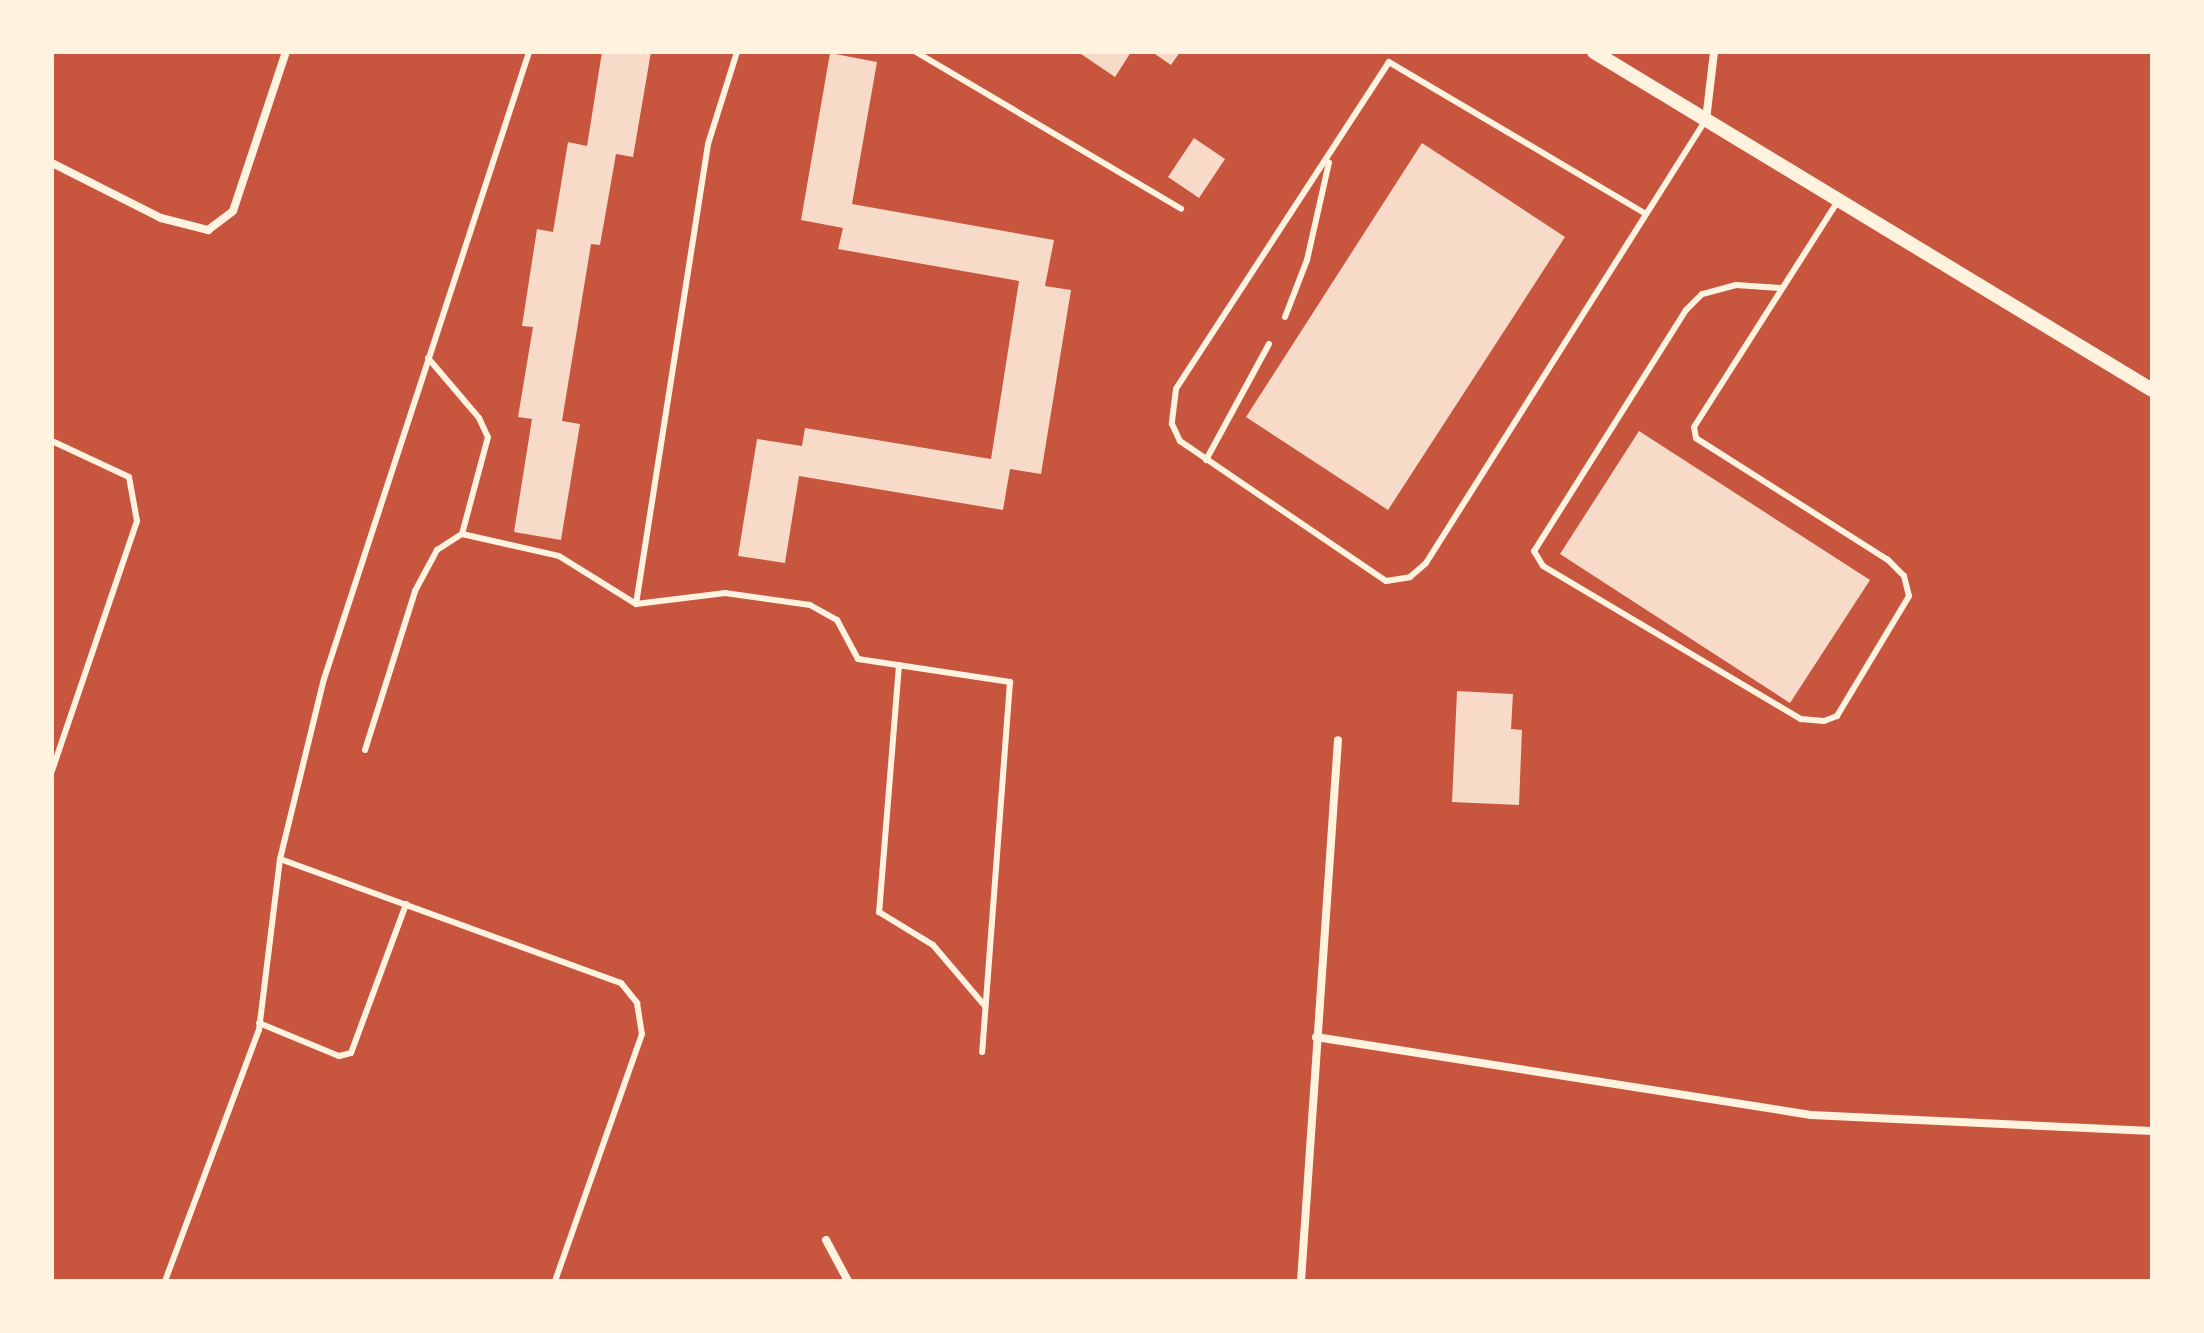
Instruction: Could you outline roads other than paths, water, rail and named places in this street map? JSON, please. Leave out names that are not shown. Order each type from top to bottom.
[{"type":"street","points":[[52,163],[161,218],[208,230],[233,211],[286,52]]},
{"type":"street","points":[[1594,52],[2152,390]]},
{"type":"street","points":[[1706,120],[1714,52]]},
{"type":"street","points":[[1301,1281],[1338,740]]},
{"type":"street","points":[[1316,1037],[1811,1115],[2152,1131]]},
{"type":"street","points":[[826,1240],[848,1281]]},
{"type":"lane","points":[[165,1281],[235,1103],[259,1023],[280,859],[324,679],[529,52]]},
{"type":"lane","points":[[636,604],[708,144],[737,52]]},
{"type":"lane","points":[[916,52],[1181,209]]},
{"type":"lane","points":[[1395,52],[1330,159],[1176,389],[1172,424],[1180,441],[1386,581],[1410,577],[1426,563],[1706,120]]},
{"type":"lane","points":[[1389,62],[1646,214]]},
{"type":"lane","points":[[1285,317],[1307,260],[1330,159]]},
{"type":"lane","points":[[1781,288],[1736,285],[1702,294],[1686,310],[1534,551],[1543,566],[1801,719],[1837,716],[1909,596],[1904,576],[1888,560],[1696,438],[1694,427],[1838,201]]},
{"type":"lane","points":[[1206,460],[1269,344]]},
{"type":"lane","points":[[365,750],[415,591],[437,550],[462,534],[488,437],[479,418],[428,358]]},
{"type":"lane","points":[[52,441],[129,477],[137,521],[52,771]]},
{"type":"lane","points":[[462,534],[559,556],[636,604],[725,593],[810,605],[837,620],[858,659],[1010,682],[982,1052]]},
{"type":"lane","points":[[899,665],[879,912],[933,945],[985,1006]]},
{"type":"lane","points":[[280,859],[621,983],[640,1012],[642,1034],[555,1281]]},
{"type":"lane","points":[[259,1023],[339,1056],[351,1053],[406,904]]}]
